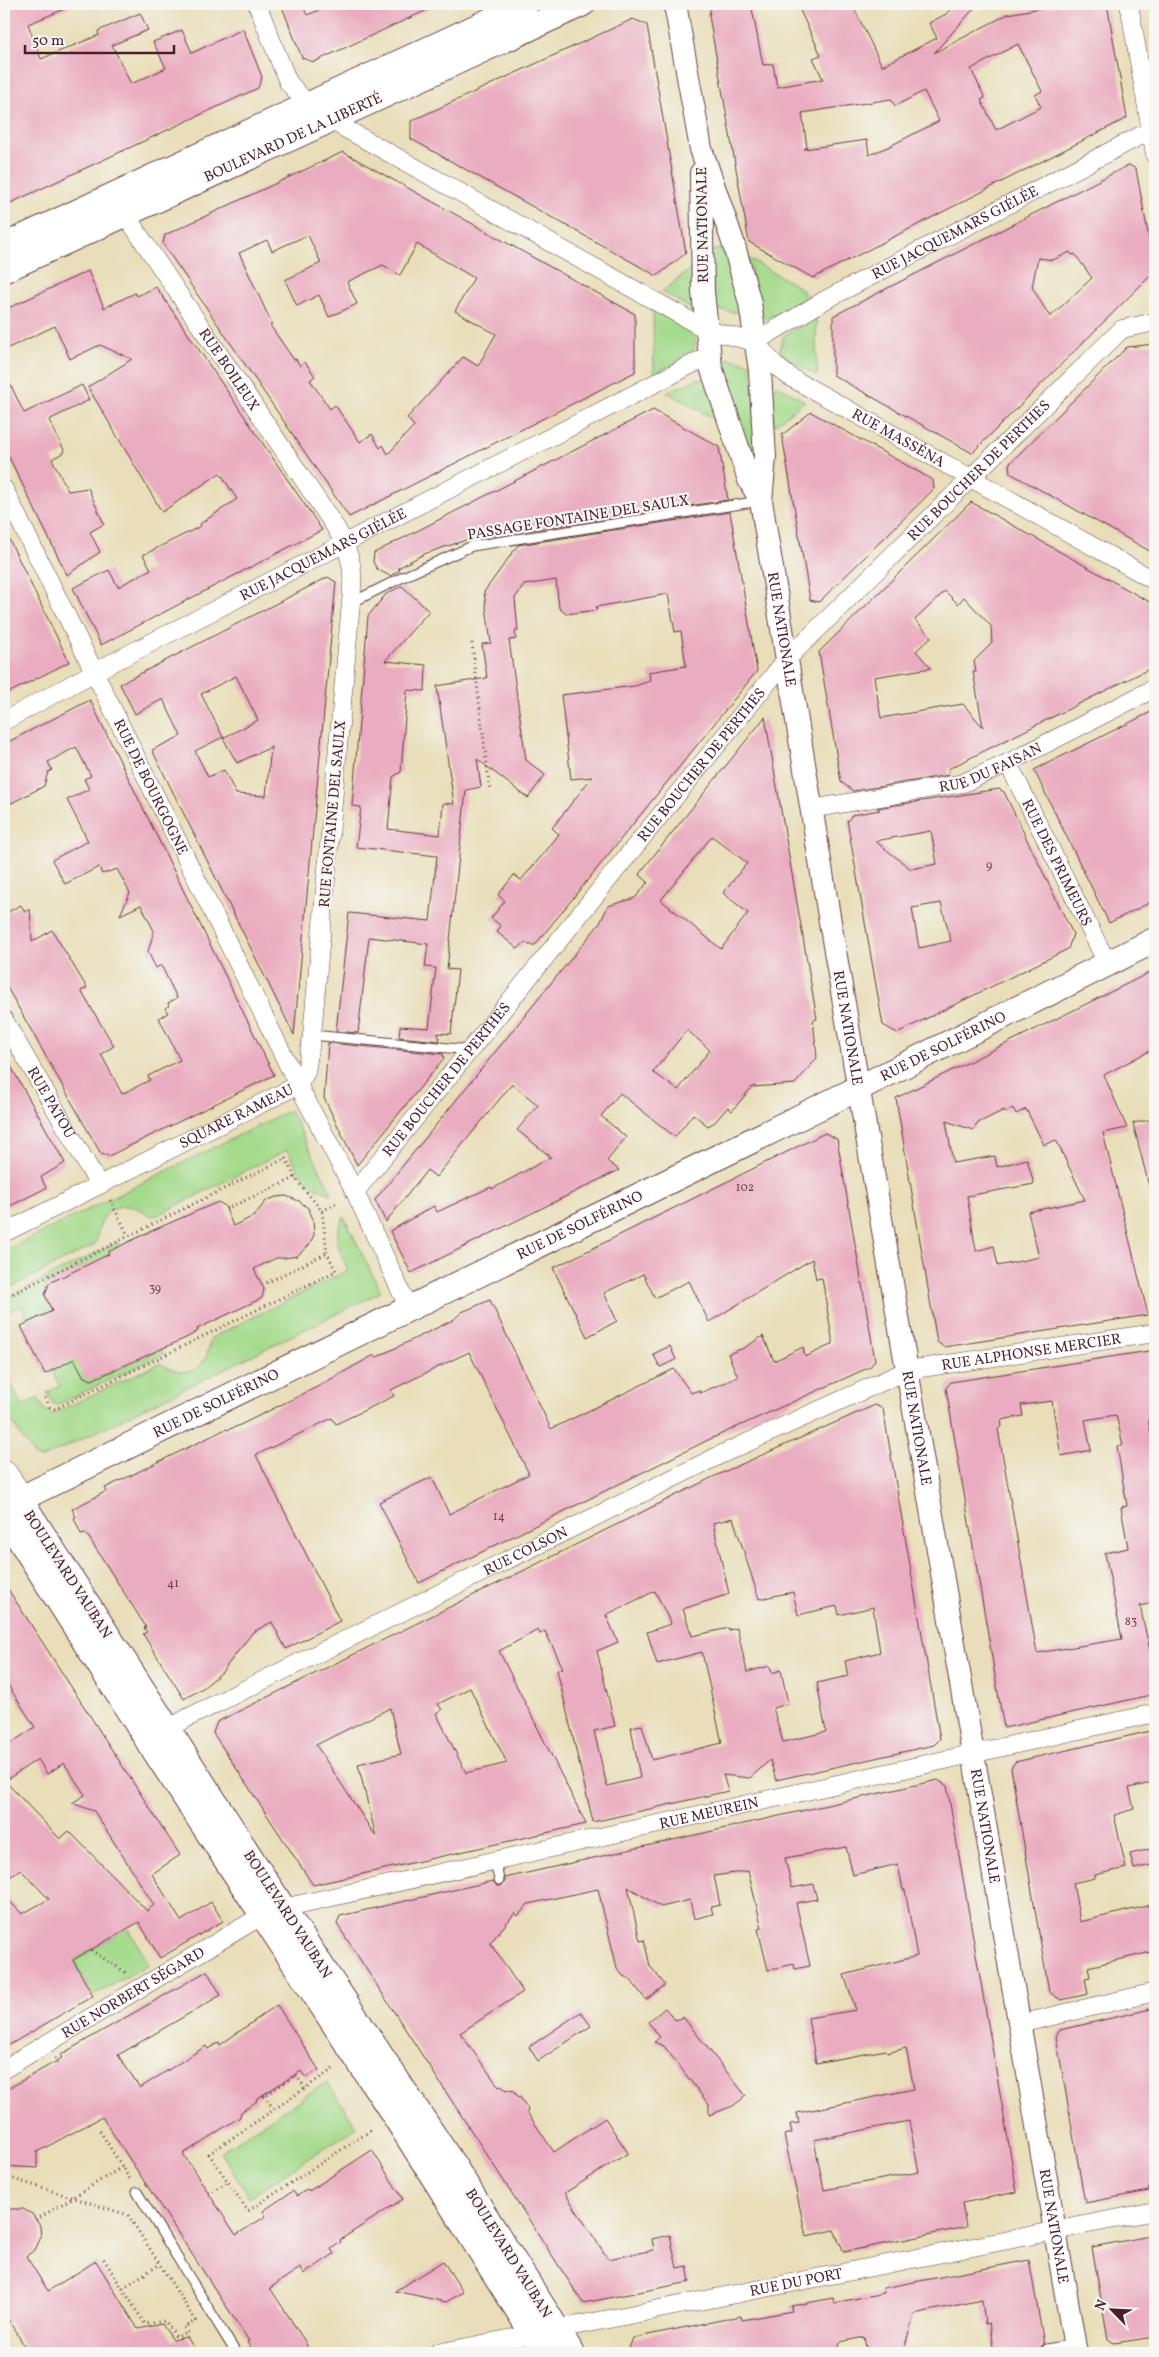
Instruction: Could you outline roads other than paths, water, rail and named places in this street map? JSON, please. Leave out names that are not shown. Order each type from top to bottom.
[{"type":"main road","name":"BOULEVARD DE LA LIBERTÉ","points":[[4,270],[119,205],[308,105],[526,4]]},
{"type":"main road","name":"BOULEVARD DE LA LIBERTÉ","points":[[4,246],[119,205],[330,120],[582,4]]},
{"type":"main road","name":"RUE DE SOLFÉRINO","points":[[9,1507],[1155,940]]},
{"type":"main road","name":"BOULEVARD VAUBAN","points":[[4,1475],[9,1507],[148,1741],[273,1911]]},
{"type":"main road","name":"BOULEVARD VAUBAN","points":[[9,1507],[170,1728],[273,1911],[405,2132],[545,2339],[572,2353]]},
{"type":"street","points":[[257,4],[288,82],[308,105],[330,120],[707,330],[755,342]]},
{"type":"street","name":"RUE NATIONALE","points":[[675,4],[700,150],[703,283],[710,355],[717,388],[749,480],[761,501]]},
{"type":"street","points":[[1129,4],[1153,129],[1155,154]]},
{"type":"street","name":"RUE JACQUEMARS GIÉLÉE","points":[[755,342],[834,296],[1153,129]]},
{"type":"street","name":"RUE NATIONALE","points":[[700,150],[744,277],[760,371],[765,457],[761,501],[786,660],[1075,2349]]},
{"type":"street","name":"RUE BOILEUX","points":[[119,205],[344,542]]},
{"type":"street","name":"RUE BOUCHER DE PERTHES","points":[[355,1192],[786,660],[1122,329],[1155,322]]},
{"type":"street","name":"RUE MASSÉNA","points":[[755,342],[776,366],[790,376],[1155,581]]},
{"type":"street","name":"RUE JACQUEMARS GIÉLÉE","points":[[4,722],[344,542],[710,355]]},
{"type":"street","name":"RUE DE BOURGOGNE","points":[[4,489],[298,1085]]},
{"type":"street","name":"RUE FONTAINE DEL SAULX","points":[[298,1085],[306,1072],[312,1034],[352,603],[352,564],[344,542]]},
{"type":"street","name":"RUE DU FAISAN","points":[[811,809],[949,786],[976,778],[1155,688]]},
{"type":"street","name":"RUE DES PRIMEURS","points":[[1008,763],[1107,963]]},
{"type":"street","name":"RUE PATOU","points":[[4,1020],[99,1185]]},
{"type":"street","name":"SQUARE RAMEAU","points":[[4,1232],[298,1085],[355,1192],[409,1309]]},
{"type":"street","name":"RUE ALPHONSE MERCIER","points":[[908,1370],[1155,1333]]},
{"type":"street","name":"RUE COLSON","points":[[148,1741],[170,1728],[722,1454],[908,1370]]},
{"type":"street","name":"RUE MEUREIN","points":[[273,1911],[1155,1713]]},
{"type":"street","name":"RUE NORBERT SÉGARD","points":[[4,2069],[273,1911]]},
{"type":"street","points":[[1019,2024],[1155,1992]]},
{"type":"street","name":"RUE DU PORT","points":[[437,2353],[545,2339],[1155,2210]]},
{"type":"lane","name":"PASSAGE FONTAINE DEL SAULX","points":[[352,603],[405,576],[472,546],[761,501]]},
{"type":"lane","points":[[312,1034],[470,1050]]},
{"type":"lane","points":[[495,1861],[499,1880]]},
{"type":"lane","points":[[137,2192],[236,2353]]},
{"type":"lane","points":[[1047,2349],[1075,2349]]}]
